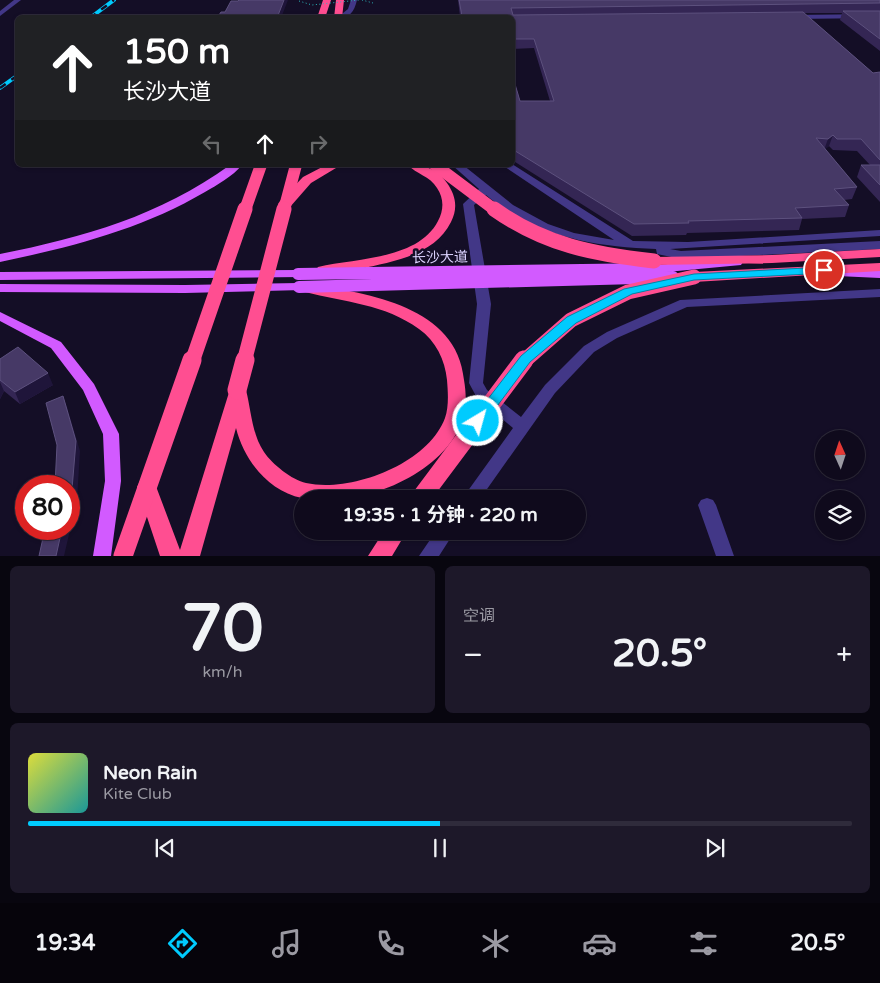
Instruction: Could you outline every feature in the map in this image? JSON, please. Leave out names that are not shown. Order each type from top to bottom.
[{"type":"highway","points":[[322,15],[326,0]]},
{"type":"highway","points":[[339,15],[340,0]]},
{"type":"highway","points":[[123,556],[260,167]]},
{"type":"highway","points":[[189,556],[237,390],[295,167]]},
{"type":"highway","points":[[285,204],[307,180],[331,167]]},
{"type":"highway","points":[[298,281],[372,262],[421,245],[437,234],[446,222],[450,209],[449,197],[441,182],[417,167]]},
{"type":"highway","points":[[438,167],[491,207],[526,230],[590,252],[655,265],[774,255],[880,252]]},
{"type":"highway","points":[[427,490],[525,359],[571,320],[628,292],[694,277],[880,267]]},
{"type":"highway","points":[[237,390],[249,438],[257,457],[279,478],[304,491],[336,493],[370,486],[398,474],[424,458],[439,444],[454,420],[456,397],[455,367],[442,341],[425,325],[398,311],[373,302],[298,281]]},
{"type":"highway","points":[[147,487],[171,556]]},
{"type":"highway","points":[[379,556],[390,540]]},
{"type":"main road","points":[[0,258],[48,249],[103,235],[156,214],[199,192],[234,167]]},
{"type":"main road","name":"长沙大道","points":[[0,276],[298,281],[655,265]]},
{"type":"main road","points":[[806,271],[880,274]]},
{"type":"main road","points":[[0,288],[185,289],[298,281],[694,277]]},
{"type":"main road","points":[[0,316],[56,345],[89,388],[111,434],[113,481],[102,556]]},
{"type":"street","points":[[0,14],[18,0]]},
{"type":"street","points":[[344,15],[352,10],[354,0]]},
{"type":"street","points":[[781,17],[880,16]]},
{"type":"street","points":[[460,167],[516,212],[562,233],[632,246],[681,255],[774,255],[880,245]]},
{"type":"street","points":[[511,167],[632,246]]},
{"type":"street","points":[[487,188],[468,204],[484,304],[476,383],[482,394],[522,426]]},
{"type":"street","points":[[644,247],[880,234]]},
{"type":"street","points":[[476,490],[550,388],[589,349],[612,335],[685,303],[880,293]]},
{"type":"street","points":[[707,505],[725,556]]},
{"type":"street","points":[[428,556],[440,540]]},
{"type":"path","points":[[299,1],[312,5],[360,0],[374,2]]},
{"type":"building","points":[[284,0],[278,15],[219,15],[221,12],[225,12],[231,1]]},
{"type":"building","points":[[459,0],[880,0],[880,3],[511,8],[513,15],[462,15]]},
{"type":"building","points":[[843,11],[880,11],[880,39]]},
{"type":"building","points":[[803,12],[873,73],[880,72],[880,160],[861,139],[837,139],[833,135],[828,139],[816,138],[857,187],[834,189],[849,205],[795,208],[802,218],[634,224],[515,151],[515,84],[520,101],[554,101],[534,39],[515,39],[515,15],[513,15]]},
{"type":"building","points":[[861,165],[880,165],[880,185]]},
{"type":"building","points":[[18,347],[48,373],[15,392],[0,380],[0,359]]},
{"type":"building","points":[[63,396],[76,441],[73,475],[56,475],[57,445],[46,403]]},
{"type":"building","points":[[43,540],[60,540],[56,556],[39,556]]},
{"type":"railway","points":[[94,15],[114,0]]},
{"type":"railway","points":[[0,88],[15,77]]},
{"type":"route","points":[[478,421],[525,359],[571,320],[628,292],[694,277],[824,270]]}]
